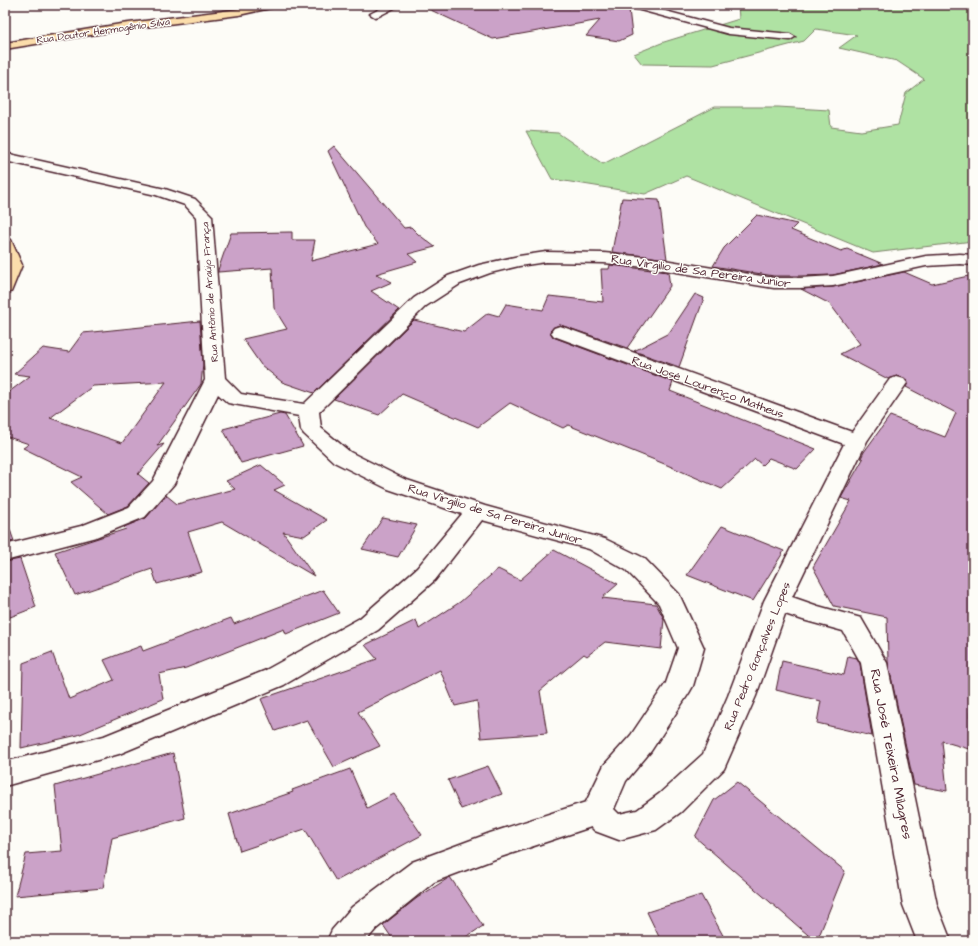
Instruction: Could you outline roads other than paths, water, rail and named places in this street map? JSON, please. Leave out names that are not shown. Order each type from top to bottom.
[{"type":"main road","name":"Rua Doutor Hermogênio Silva","points":[[5,46],[114,28],[239,12],[272,5]]},
{"type":"main road","points":[[5,243],[14,265],[5,288]]},
{"type":"street","points":[[375,14],[395,5]]},
{"type":"street","points":[[632,5],[729,31],[790,37]]},
{"type":"street","name":"Rua Antônio de Araújo França","points":[[5,157],[160,192],[190,202],[204,216],[215,380]]},
{"type":"street","name":"Rua Virgilio de Sa Pereira Junior","points":[[597,812],[615,774],[641,743],[679,686],[691,648],[670,600],[635,564],[597,544],[477,511],[396,484],[342,457],[311,430],[309,411],[420,302],[454,280],[486,269],[519,261],[546,257],[604,258],[646,262],[774,283],[800,283],[832,281],[926,261],[960,259],[973,260]]},
{"type":"street","name":"Rua José Lourenço Matheus","points":[[560,332],[856,441]]},
{"type":"street","points":[[5,554],[88,532],[137,512],[164,484],[215,380],[234,399],[309,411]]},
{"type":"street","name":"Rua Pedro Gonçalves Lopes","points":[[597,812],[606,822],[619,827],[645,821],[670,803],[714,761],[742,696],[777,601],[856,441],[897,383]]},
{"type":"street","points":[[5,774],[109,746],[281,674],[369,624],[426,574],[477,511]]},
{"type":"street","name":"Rua José Teixeira Milagres","points":[[777,601],[812,614],[852,624],[874,663],[920,905],[934,941]]},
{"type":"street","points":[[344,941],[364,918],[423,872],[490,847],[597,812]]}]
